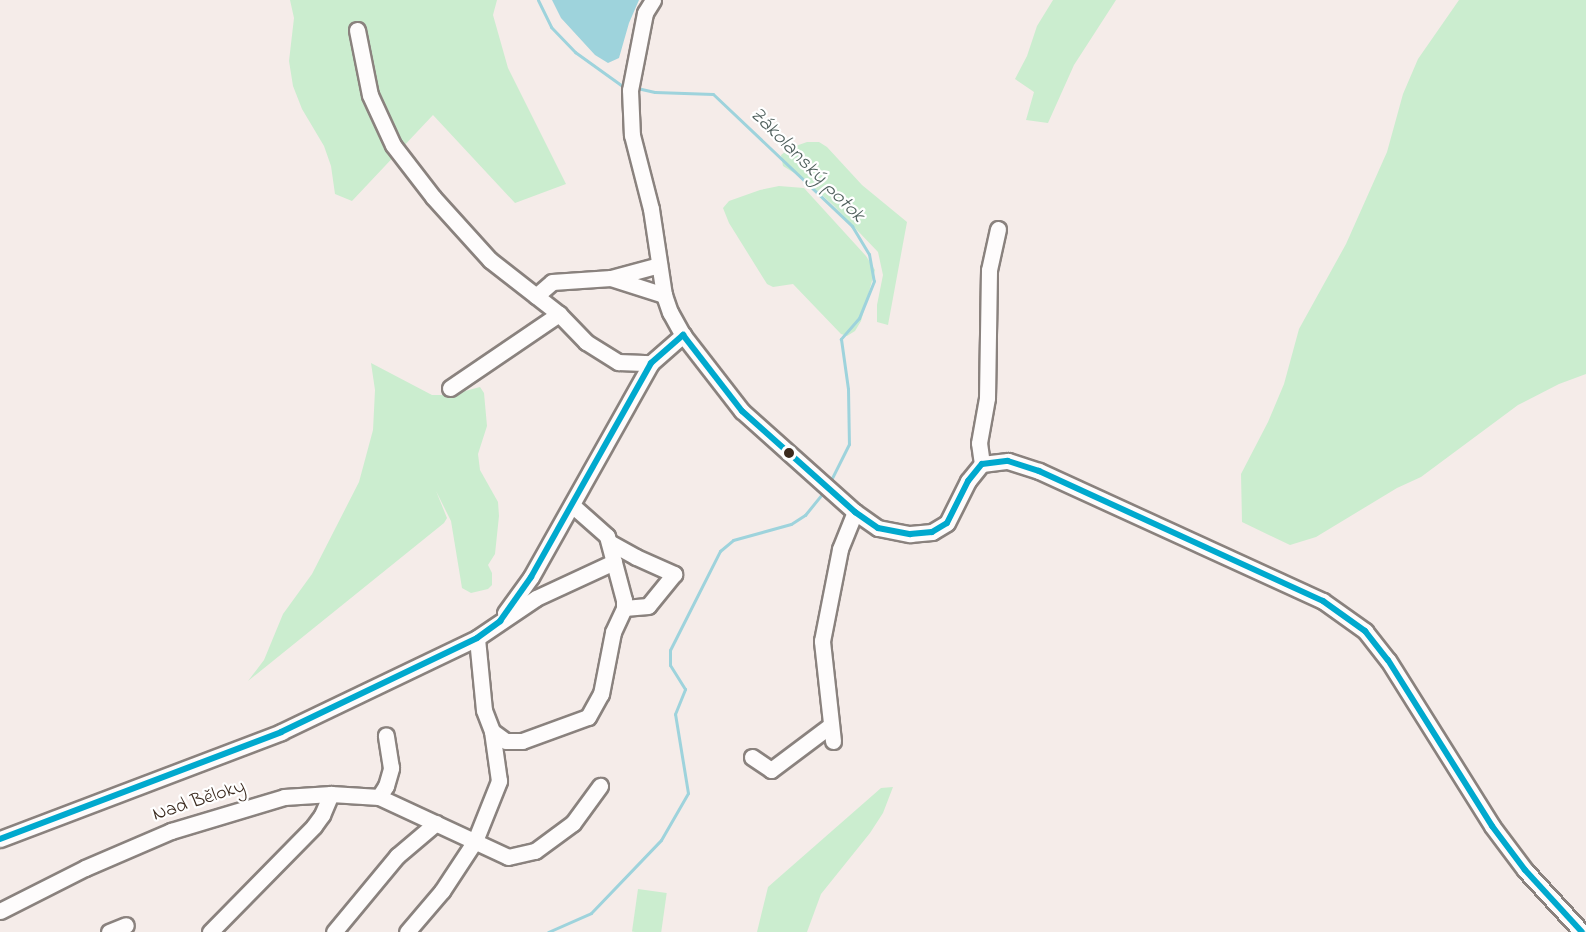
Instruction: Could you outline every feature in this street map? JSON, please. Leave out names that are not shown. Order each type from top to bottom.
[{"type":"street","points":[[653,0],[645,13],[630,90],[632,135],[651,209],[664,295],[670,312],[683,335],[742,411],[855,512],[886,531],[910,534],[933,532],[947,523],[968,481],[982,464],[980,443],[987,398],[989,270],[998,229]]},
{"type":"street","points":[[357,30],[370,95],[393,145],[433,197],[490,260],[559,314],[586,342],[618,362],[651,363]]},
{"type":"street","points":[[536,296],[552,282],[611,278],[659,265]]},
{"type":"street","points":[[611,278],[664,295]]},
{"type":"street","points":[[450,388],[559,314]]},
{"type":"street","points":[[500,621],[531,577],[651,363],[683,335]]},
{"type":"street","points":[[982,464],[1008,462],[1039,471],[1285,582],[1323,601],[1354,622],[1365,631],[1388,660],[1499,835],[1525,870],[1582,932]]},
{"type":"street","points":[[492,731],[506,741],[522,741],[588,717],[601,694],[613,632],[624,608],[609,542],[601,529],[572,505]]},
{"type":"street","points":[[833,741],[822,641],[840,549],[855,512]]},
{"type":"street","points":[[609,542],[674,574],[648,606],[624,608]]},
{"type":"street","points":[[0,839],[281,732],[477,638],[536,598],[614,562]]},
{"type":"street","points":[[406,932],[442,891],[475,841],[499,781],[492,731],[484,710],[477,638]]},
{"type":"street","points":[[752,757],[771,770],[831,725]]},
{"type":"street","points":[[379,796],[386,786],[391,768],[386,735]]},
{"type":"street","name":"Nad Běloky","points":[[0,912],[85,868],[174,830],[284,797],[331,794],[379,796],[508,857],[535,851],[573,823],[600,786]]},
{"type":"street","points":[[210,932],[314,826],[322,815],[331,794]]},
{"type":"street","points":[[334,932],[396,856],[436,823]]},
{"type":"street","points":[[109,932],[126,925]]},
{"type":"green space","points":[[290,0],[497,0],[493,15],[508,68],[566,184],[515,203],[433,115],[352,201],[335,194],[331,166],[324,146],[302,109],[293,86],[289,61],[294,18]]},
{"type":"green space","points":[[1053,0],[1116,0],[1074,65],[1048,123],[1026,120],[1034,92],[1015,79],[1027,56],[1037,26]]},
{"type":"green space","points":[[1459,0],[1586,0],[1586,374],[1559,384],[1518,405],[1421,477],[1397,488],[1316,537],[1290,545],[1242,522],[1241,474],[1268,422],[1284,384],[1299,329],[1346,244],[1387,152],[1403,94],[1418,59]]},
{"type":"green space","points":[[807,142],[819,142],[827,147],[862,185],[907,222],[888,325],[877,322],[877,305],[883,275],[878,252],[833,205],[804,179],[783,166],[781,155],[790,148]]},
{"type":"green space","points":[[779,186],[804,188],[866,256],[875,270],[861,321],[855,331],[847,336],[841,334],[793,284],[773,287],[767,284],[729,223],[723,208],[729,201]]},
{"type":"green space","points":[[371,363],[432,395],[450,395],[480,387],[484,393],[487,426],[478,454],[480,470],[498,502],[499,516],[495,554],[488,565],[492,573],[492,585],[488,589],[471,593],[462,588],[451,521],[436,491],[447,518],[444,523],[248,681],[264,660],[283,614],[312,574],[359,482],[373,430],[375,390]]},
{"type":"green space","points":[[893,787],[883,813],[870,833],[821,894],[807,932],[757,932],[768,887],[881,788]]},
{"type":"green space","points":[[638,889],[667,893],[661,932],[632,932]]},
{"type":"water","points":[[552,0],[639,0],[629,23],[619,58],[608,63],[595,55],[561,18]]},
{"type":"waterway","name":"Zákolanský potok","points":[[538,0],[551,27],[575,52],[621,85]]},
{"type":"waterway","name":"Zákolanský potok","points":[[637,88],[655,92],[713,94],[852,226],[869,254],[874,281],[859,318],[841,339],[848,389],[849,444],[830,482]]},
{"type":"waterway","name":"Zákolanský potok","points":[[548,932],[591,913],[661,840],[688,793],[675,714],[685,689],[670,665],[670,650],[720,551],[733,540],[791,524],[805,515],[825,490]]},
{"type":"transit line","points":[[683,335],[742,411],[855,512],[878,528],[910,534],[932,532],[947,523],[968,481],[982,464],[1008,461],[1039,471],[1323,601],[1365,631],[1388,660],[1492,826],[1525,870],[1582,932]]},
{"type":"transit line","points":[[0,839],[281,732],[477,638],[500,621],[531,577],[651,363],[683,335]]}]
